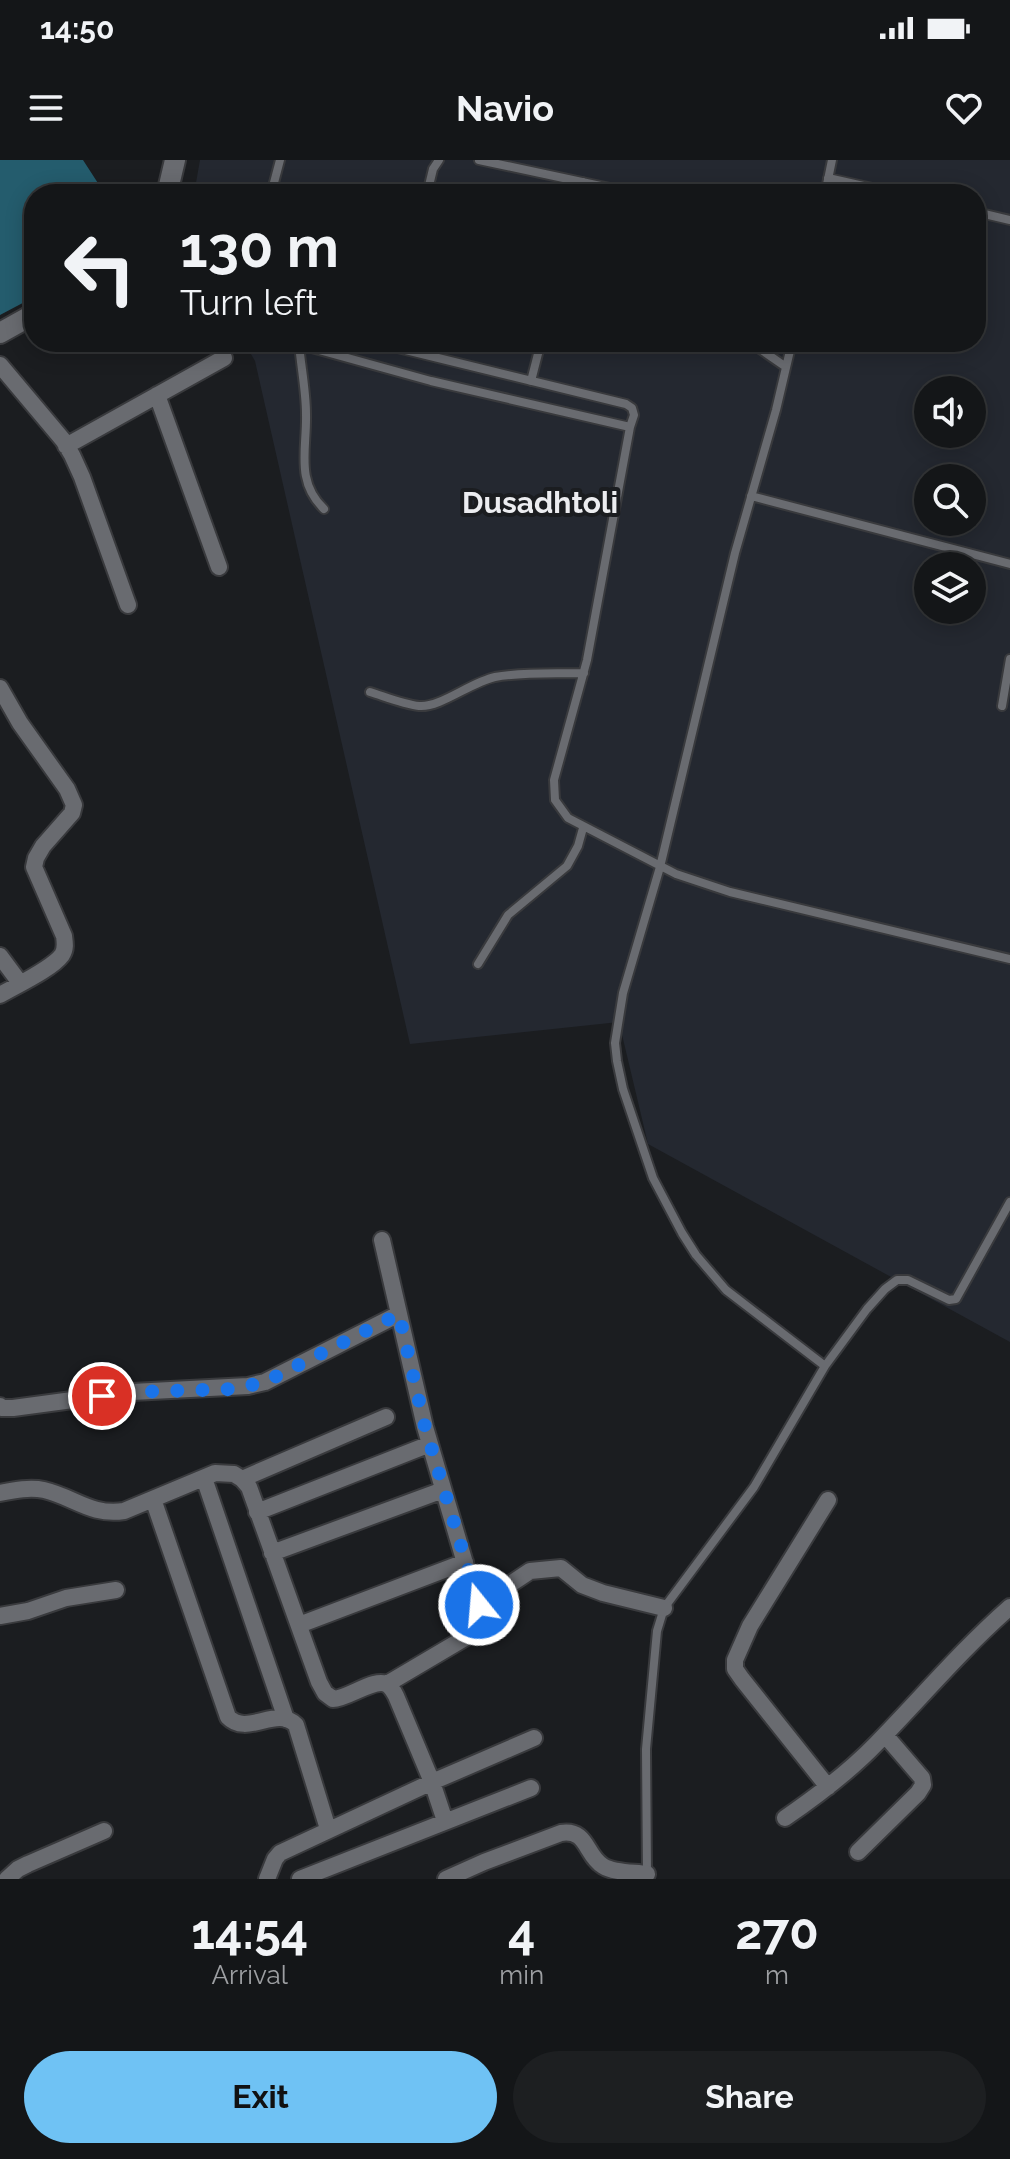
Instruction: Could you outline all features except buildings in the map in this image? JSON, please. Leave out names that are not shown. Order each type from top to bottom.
[{"type":"street","points":[[169,184],[175,160]]},
{"type":"street","points":[[0,333],[24,320]]},
{"type":"street","points":[[66,446],[224,358]]},
{"type":"street","points":[[0,365],[66,446],[82,477],[128,605]]},
{"type":"street","points":[[157,395],[219,567]]},
{"type":"street","points":[[0,995],[50,965],[65,948],[64,936],[34,867],[36,858],[72,813],[74,805],[67,789],[3,700]]},
{"type":"street","points":[[0,956],[20,983]]},
{"type":"street","points":[[382,1240],[430,1444],[482,1621],[480,1629],[387,1684]]},
{"type":"street","points":[[0,1406],[13,1408],[132,1392],[248,1386],[265,1382],[399,1314]]},
{"type":"street","points":[[242,1479],[386,1417]]},
{"type":"street","points":[[257,1512],[430,1444]]},
{"type":"street","points":[[0,1493],[32,1488],[99,1512],[112,1513],[124,1511],[215,1473],[225,1472],[242,1479],[249,1487],[325,1693],[333,1699],[341,1699],[373,1684],[387,1684],[396,1696],[445,1821]]},
{"type":"street","points":[[204,1478],[286,1719]]},
{"type":"street","points":[[272,1553],[443,1490]]},
{"type":"street","points":[[153,1499],[228,1717],[234,1724],[242,1725],[280,1718],[293,1721],[328,1829]]},
{"type":"street","points":[[828,1500],[750,1626],[735,1660],[735,1669],[828,1787]]},
{"type":"street","points":[[299,1625],[465,1562]]},
{"type":"street","points":[[476,1596],[506,1587],[530,1571],[561,1568],[582,1585],[664,1608]]},
{"type":"street","points":[[0,1616],[28,1611],[66,1598],[116,1590]]},
{"type":"street","points":[[785,1818],[828,1787],[885,1735],[985,1628],[1010,1607]]},
{"type":"street","points":[[858,1852],[923,1785],[922,1778],[885,1735]]},
{"type":"street","points":[[267,1879],[280,1853],[534,1738]]},
{"type":"street","points":[[300,1879],[531,1788]]},
{"type":"street","points":[[7,1879],[28,1864],[104,1831]]},
{"type":"street","points":[[446,1879],[571,1831],[578,1835],[598,1863],[608,1869],[647,1874]]},
{"type":"lane","points":[[274,184],[280,160]]},
{"type":"lane","points":[[429,184],[439,160]]},
{"type":"lane","points":[[479,160],[592,184]]},
{"type":"lane","points":[[827,184],[832,160]]},
{"type":"lane","points":[[828,178],[855,184]]},
{"type":"lane","points":[[986,214],[1010,220]]},
{"type":"lane","points":[[296,352],[306,413],[304,466],[313,498],[324,509]]},
{"type":"lane","points":[[327,352],[431,381],[630,427]]},
{"type":"lane","points":[[420,352],[630,406],[634,415],[584,673],[554,780],[553,790],[560,811],[583,828],[660,867],[730,892],[1010,959]]},
{"type":"lane","points":[[531,381],[538,352]]},
{"type":"lane","points":[[764,352],[786,367]]},
{"type":"lane","points":[[790,352],[735,553],[660,867],[623,993],[615,1043],[623,1089],[653,1178],[667,1208],[696,1255],[726,1290],[825,1366]]},
{"type":"lane","points":[[751,496],[1010,564]]},
{"type":"lane","points":[[1002,706],[1010,659]]},
{"type":"lane","points":[[370,692],[421,706],[431,705],[477,682],[500,676],[584,673]]},
{"type":"lane","points":[[478,964],[508,915],[567,866],[583,828]]},
{"type":"lane","points":[[647,1874],[646,1749],[657,1631],[664,1608],[754,1487],[825,1366],[867,1309],[897,1280],[908,1280],[949,1300],[956,1299],[1010,1202]]},
{"type":"shaded area","points":[[200,160],[1010,160],[1010,1342],[648,1144],[619,1022],[410,1044],[255,361],[250,352],[986,352],[986,184],[196,184]]},
{"type":"water","points":[[0,160],[83,160],[99,184],[24,184],[24,302],[0,315]]},
{"type":"district","name":"Dusadhtoli","points":[[540,502]]},
{"type":"route","points":[[102,1396],[186,1389],[233,1389],[265,1382],[399,1314],[425,1427],[479,1605]]}]
